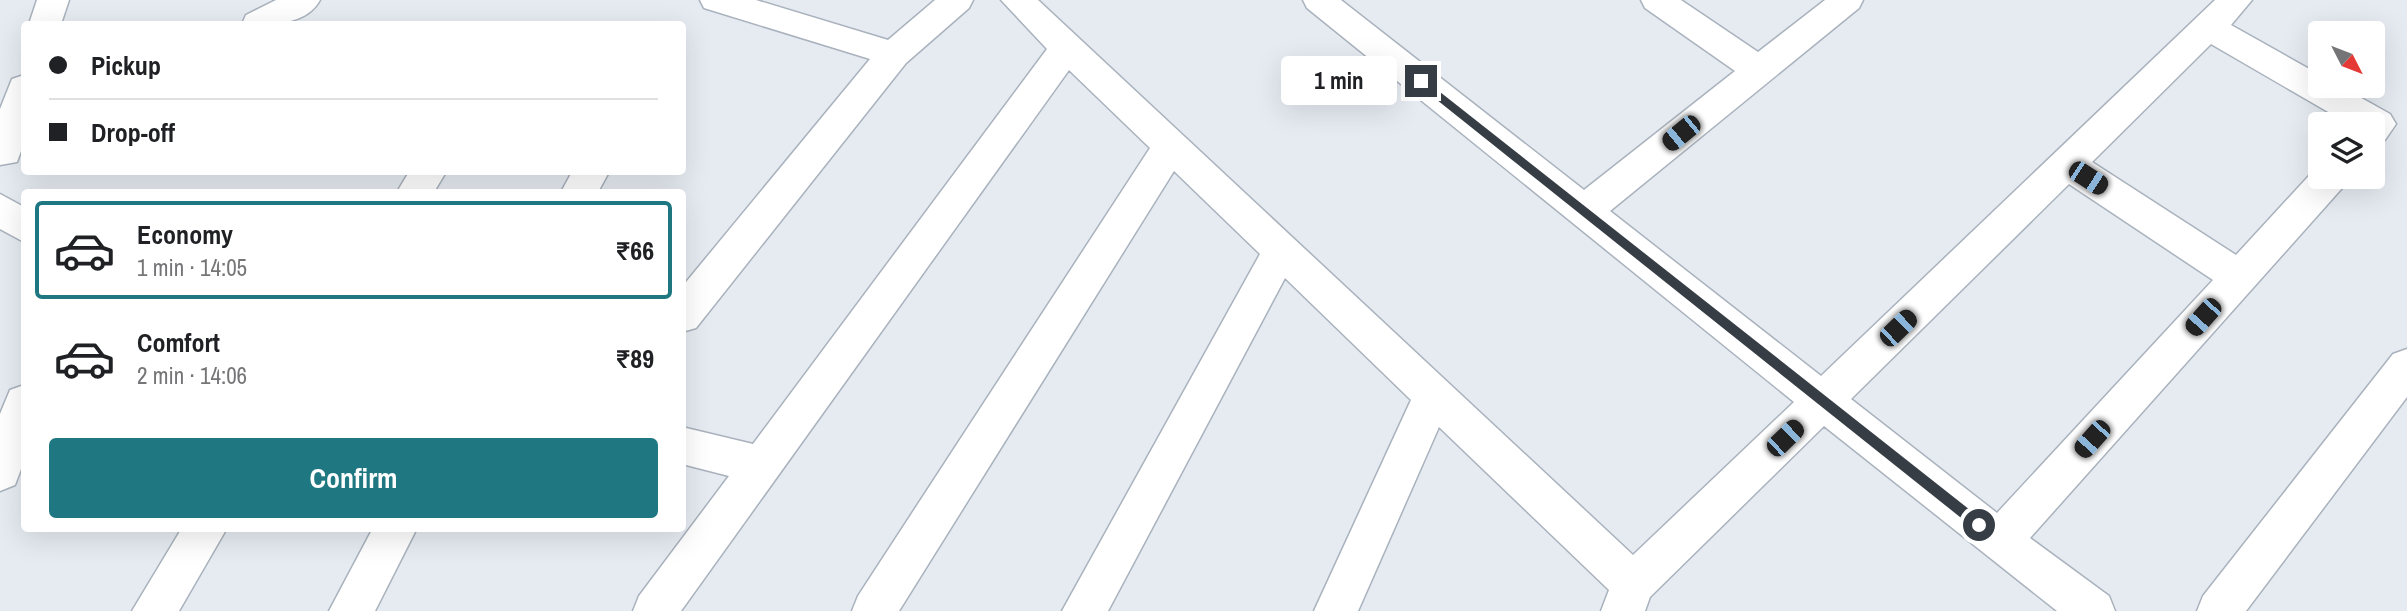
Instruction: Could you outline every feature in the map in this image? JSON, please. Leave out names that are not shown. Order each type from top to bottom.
[{"type":"street","points":[[46,21],[53,0]]},
{"type":"street","points":[[264,21],[304,0]]},
{"type":"street","points":[[716,0],[894,54]]},
{"type":"street","points":[[686,311],[894,54],[957,0]]},
{"type":"street","points":[[1017,0],[1282,249],[1433,396],[1628,598],[1823,401],[2236,0]]},
{"type":"street","points":[[1319,0],[1999,541],[2093,611]]},
{"type":"street","points":[[1657,0],[1759,70]]},
{"type":"street","points":[[1584,211],[1847,0]]},
{"type":"street","points":[[2208,27],[2357,112]]},
{"type":"street","points":[[655,611],[1067,47]]},
{"type":"street","points":[[9,149],[21,100]]},
{"type":"street","points":[[874,611],[1171,146]]},
{"type":"street","points":[[2066,164],[2239,277]]},
{"type":"street","points":[[1999,541],[2319,189]]},
{"type":"street","points":[[0,209],[21,225]]},
{"type":"street","points":[[1084,611],[1282,249]]},
{"type":"street","points":[[2219,611],[2407,366]]},
{"type":"street","points":[[1336,611],[1433,396]]},
{"type":"street","points":[[0,472],[21,412]]},
{"type":"street","points":[[686,446],[762,465]]},
{"type":"street","points":[[154,611],[203,532]]},
{"type":"street","points":[[351,611],[394,532]]},
{"type":"route","points":[[1421,81],[1979,525]]}]
